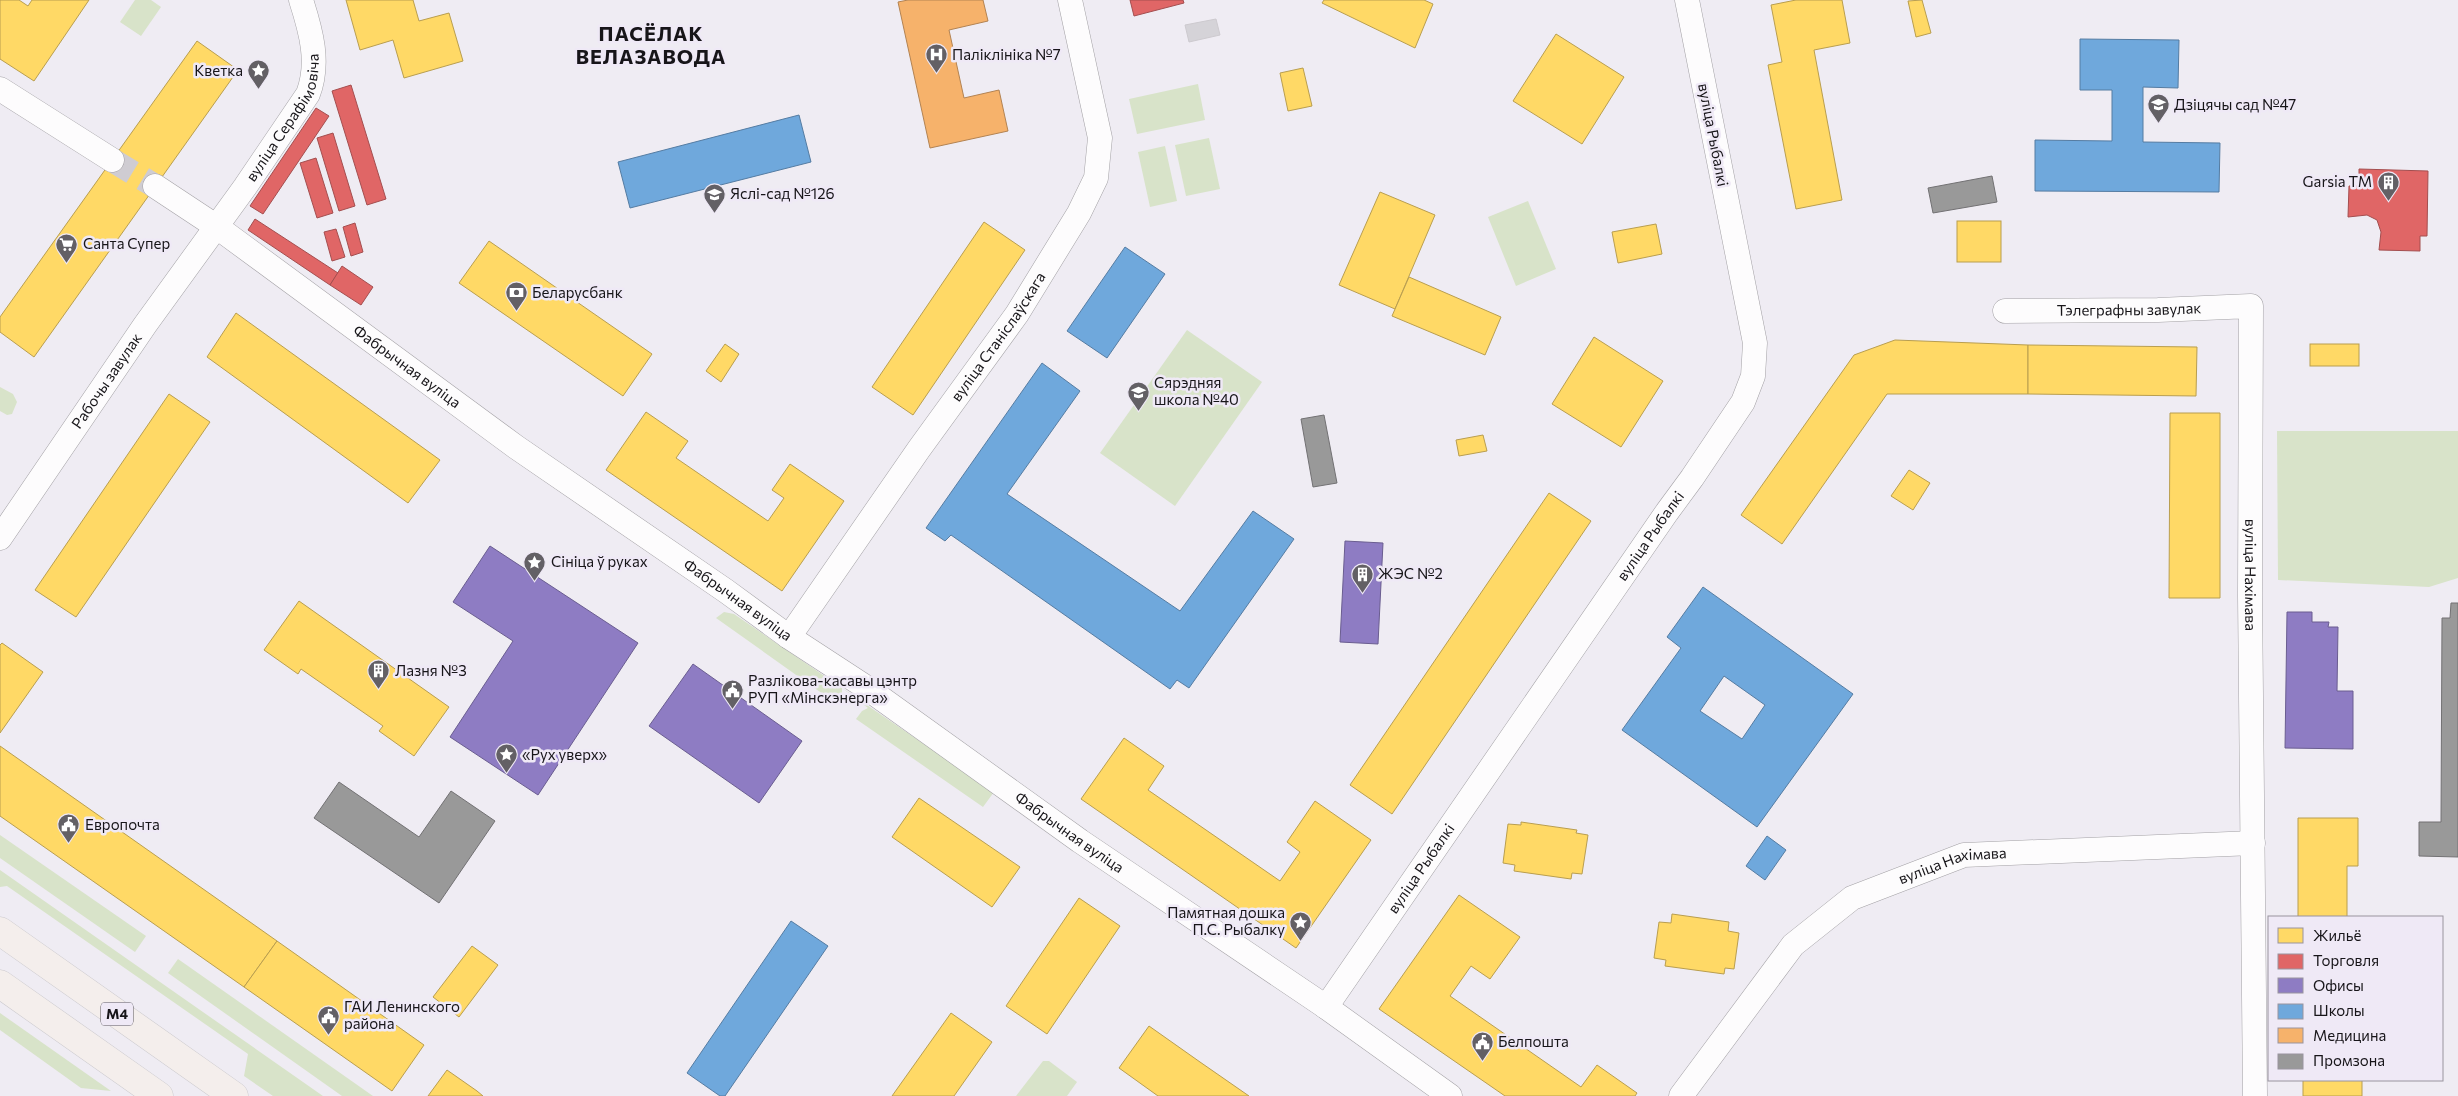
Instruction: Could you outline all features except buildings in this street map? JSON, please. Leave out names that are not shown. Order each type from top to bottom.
[{"type":"main road","name":"М4","points":[[0,931],[234,1096]]},
{"type":"main road","points":[[0,984],[159,1096]]},
{"type":"street","name":"вуліца Серафімовіча","points":[[217,227],[308,94],[314,78],[314,50],[301,0]]},
{"type":"street","name":"вуліца Станіслаўскага","points":[[789,637],[919,449],[1017,314],[1079,213],[1096,178],[1100,138],[1070,0]]},
{"type":"street","name":"вуліца Рыбалкі","points":[[1326,1007],[1697,471],[1743,402],[1753,376],[1755,343],[1687,0]]},
{"type":"street","points":[[0,89],[112,160]]},
{"type":"street","name":"Фабрычная вуліца","points":[[155,186],[217,227],[516,447],[726,591],[789,637],[864,686],[1080,841],[1326,1007],[1450,1096]]},
{"type":"street","name":"Рабочы завулак","points":[[0,538],[145,326],[217,227]]},
{"type":"street","name":"Тэлеграфны завулак","points":[[2005,311],[2158,310],[2252,306]]},
{"type":"street","name":"вуліца Нахімава","points":[[2252,306],[2250,596],[2255,1096]]},
{"type":"street","name":"вуліца Нахімава","points":[[1680,1096],[1793,945],[1852,898],[1964,855],[2253,843]]},
{"type":"green space","points":[[135,0],[151,0],[161,7],[141,36],[120,22]]},
{"type":"green space","points":[[1198,84],[1205,120],[1137,134],[1129,99]]},
{"type":"green space","points":[[1209,138],[1220,189],[1186,196],[1175,145]]},
{"type":"green space","points":[[1165,146],[1177,201],[1150,207],[1138,152]]},
{"type":"green space","points":[[1528,201],[1556,269],[1516,286],[1488,217]]},
{"type":"green space","points":[[1187,330],[1262,382],[1175,506],[1100,453]]},
{"type":"green space","points":[[0,387],[13,394],[17,402],[12,414],[7,415],[0,411]]},
{"type":"green space","points":[[2277,431],[2458,431],[2458,578],[2429,587],[2278,580]]},
{"type":"green space","points":[[724,612],[734,614],[994,792],[983,807],[856,719],[862,711],[868,708],[842,688],[842,696],[837,704],[716,618]]},
{"type":"green space","points":[[0,835],[146,936],[135,952],[0,858]]},
{"type":"green space","points":[[0,870],[323,1096],[273,1096],[244,1076],[248,1054],[7,886],[0,887]]},
{"type":"green space","points":[[178,959],[373,1096],[342,1096],[168,973]]},
{"type":"green space","points":[[0,1013],[111,1091],[81,1088],[0,1030]]},
{"type":"green space","points":[[1043,1061],[1049,1061],[1077,1082],[1067,1096],[1016,1096]]},
{"type":"tunnel","points":[[112,160],[155,186]]},
{"type":"place","name":"Паліклініка №7","points":[[936,74]]},
{"type":"place","name":"Кветка","points":[[259,90]]},
{"type":"place","name":"Дзіцячы сад №47","points":[[2158,124]]},
{"type":"place","name":"Garsia TM","points":[[2388,201]]},
{"type":"place","name":"Яслі-сад №126","points":[[714,213]]},
{"type":"place","name":"Санта Супер","points":[[67,263]]},
{"type":"place","name":"Беларусбанк","points":[[516,312]]},
{"type":"place","name":"Сярэдняя школа №40","points":[[1138,411]]},
{"type":"place","name":"Сініца ў руках","points":[[535,581]]},
{"type":"place","name":"ЖЭС №2","points":[[1362,593]]},
{"type":"place","name":"Лазня №3","points":[[379,690]]},
{"type":"place","name":"Разлікова-касавы цэнтр РУП «Мінскэнерга»","points":[[732,709]]},
{"type":"place","name":"«Рух уверх»","points":[[506,774]]},
{"type":"place","name":"Европочта","points":[[69,844]]},
{"type":"place","name":"Памятная дошка П.С. Рыбалку","points":[[1301,941]]},
{"type":"place","name":"ГАИ Ленинского района","points":[[328,1035]]},
{"type":"place","name":"Белпошта","points":[[1482,1061]]},
{"type":"district","name":"ПАСЁЛАК ВЕЛАЗАВОДА","points":[[651,46]]}]
